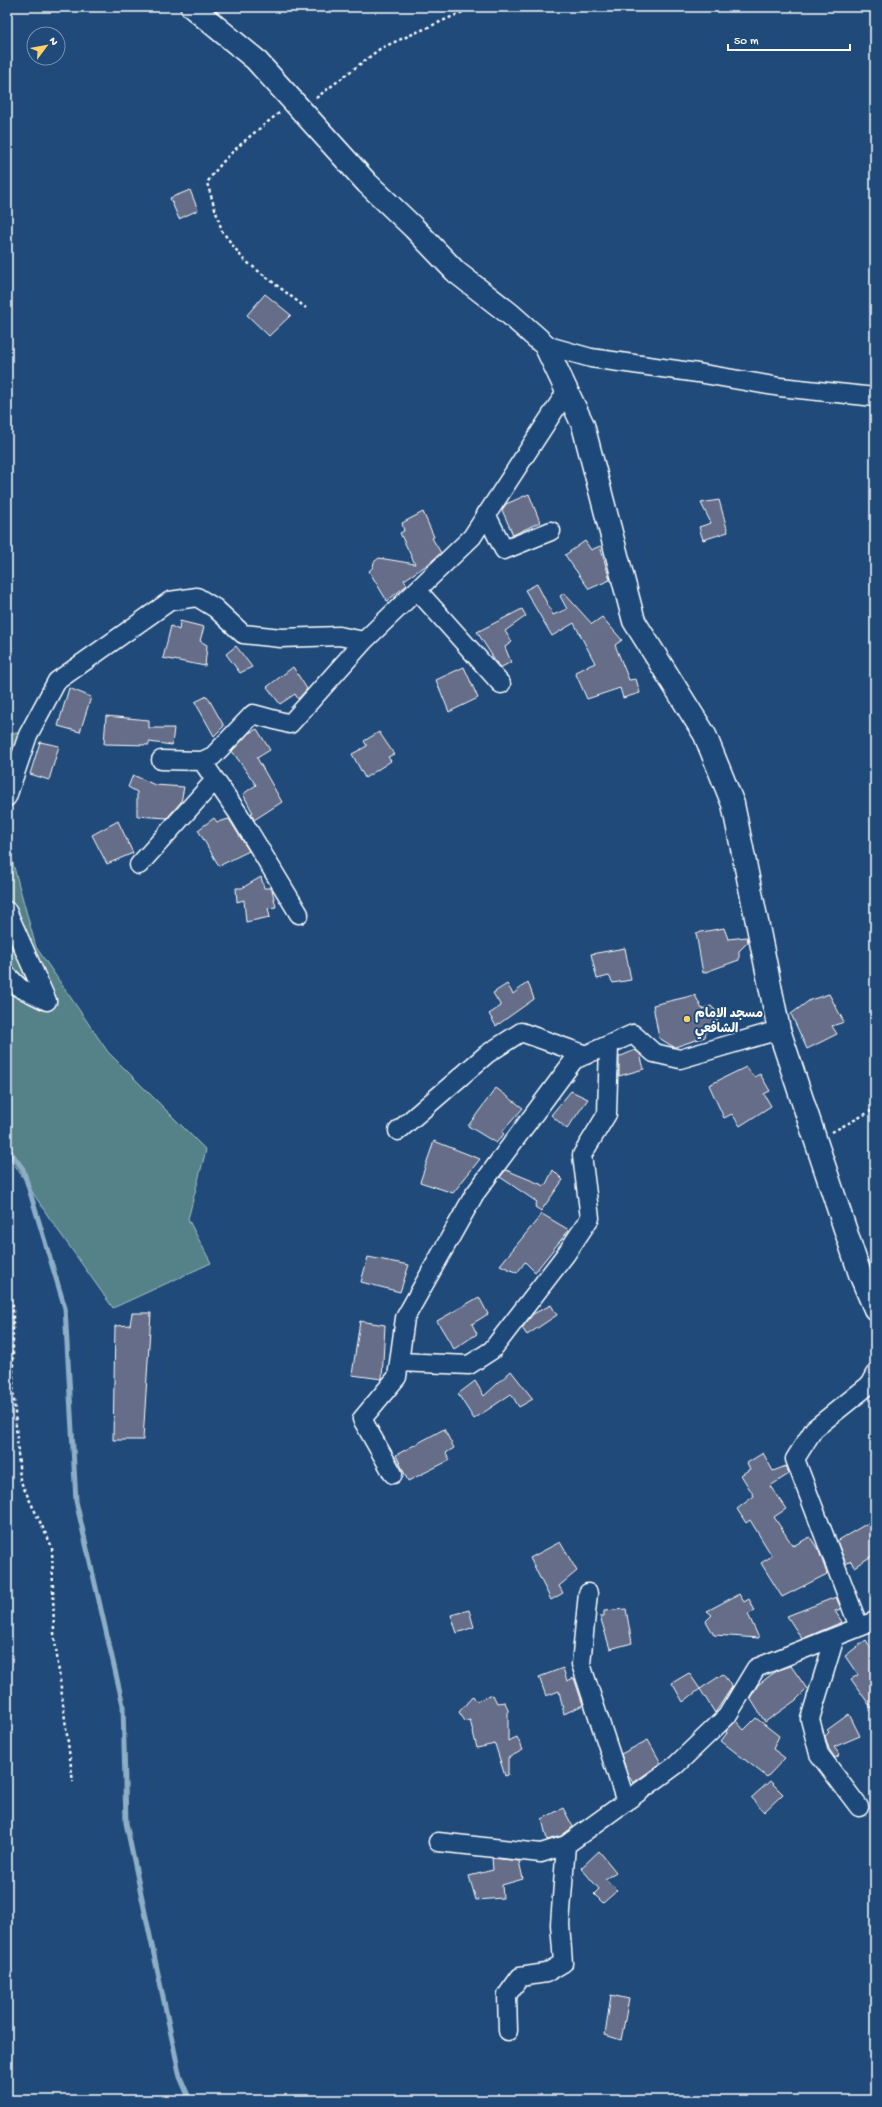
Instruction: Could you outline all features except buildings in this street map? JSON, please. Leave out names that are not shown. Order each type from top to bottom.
[{"type":"street","points":[[192,7],[255,59],[367,183],[414,228],[456,272],[510,314],[545,345],[583,425],[634,621],[705,735],[733,804],[779,1030],[860,1274],[875,1309]]},
{"type":"street","points":[[545,345],[591,358],[698,373],[780,387],[875,397]]},
{"type":"street","points":[[161,760],[202,761],[213,756],[253,714],[290,724],[364,641],[472,537],[567,391]]},
{"type":"street","points":[[486,514],[504,550],[550,531]]},
{"type":"street","points":[[417,590],[501,684]]},
{"type":"street","points":[[7,797],[28,735],[57,681],[170,601],[197,597],[215,608],[243,634],[281,638],[339,636],[364,641]]},
{"type":"street","points":[[202,761],[238,813],[298,914]]},
{"type":"street","points":[[139,865],[215,780]]},
{"type":"street","points":[[7,911],[47,1001],[20,988],[7,975]]},
{"type":"street","points":[[393,1474],[362,1419],[397,1377],[404,1318],[474,1195],[574,1060],[634,1034],[654,1053],[680,1059],[779,1030]]},
{"type":"street","points":[[398,1131],[487,1054],[521,1032],[586,1055]]},
{"type":"street","points":[[399,1362],[469,1365],[492,1350],[566,1254],[590,1218],[582,1155],[607,1114],[609,1045]]},
{"type":"street","points":[[438,1842],[541,1853],[566,1845],[676,1765],[727,1716],[756,1668],[867,1624],[795,1459],[814,1429],[869,1385],[875,1374]]},
{"type":"street","points":[[588,1593],[581,1664],[626,1802]]},
{"type":"street","points":[[835,1637],[810,1719],[819,1754],[859,1807]]},
{"type":"street","points":[[508,2032],[507,1995],[520,1977],[546,1973],[563,1963],[560,1924],[566,1845]]},
{"type":"path","points":[[306,308],[243,259],[222,231],[207,183],[216,168],[236,148],[381,48],[474,7]]},
{"type":"path","points":[[816,1140],[875,1109]]},
{"type":"path","points":[[7,1293],[13,1304],[13,1386],[20,1480],[52,1547],[54,1633],[73,1782]]},
{"type":"green space","points":[[7,733],[20,733],[7,826]]},
{"type":"green space","points":[[7,842],[36,947],[108,1052],[206,1150],[188,1219],[211,1263],[113,1308],[48,1216],[7,1153]]},
{"type":"waterway","points":[[7,1147],[23,1169],[65,1308],[76,1501],[123,1705],[126,1823],[180,2077],[190,2100]]},
{"type":"place","name":"مسجد الامام الشافعي","points":[[687,1019]]}]
